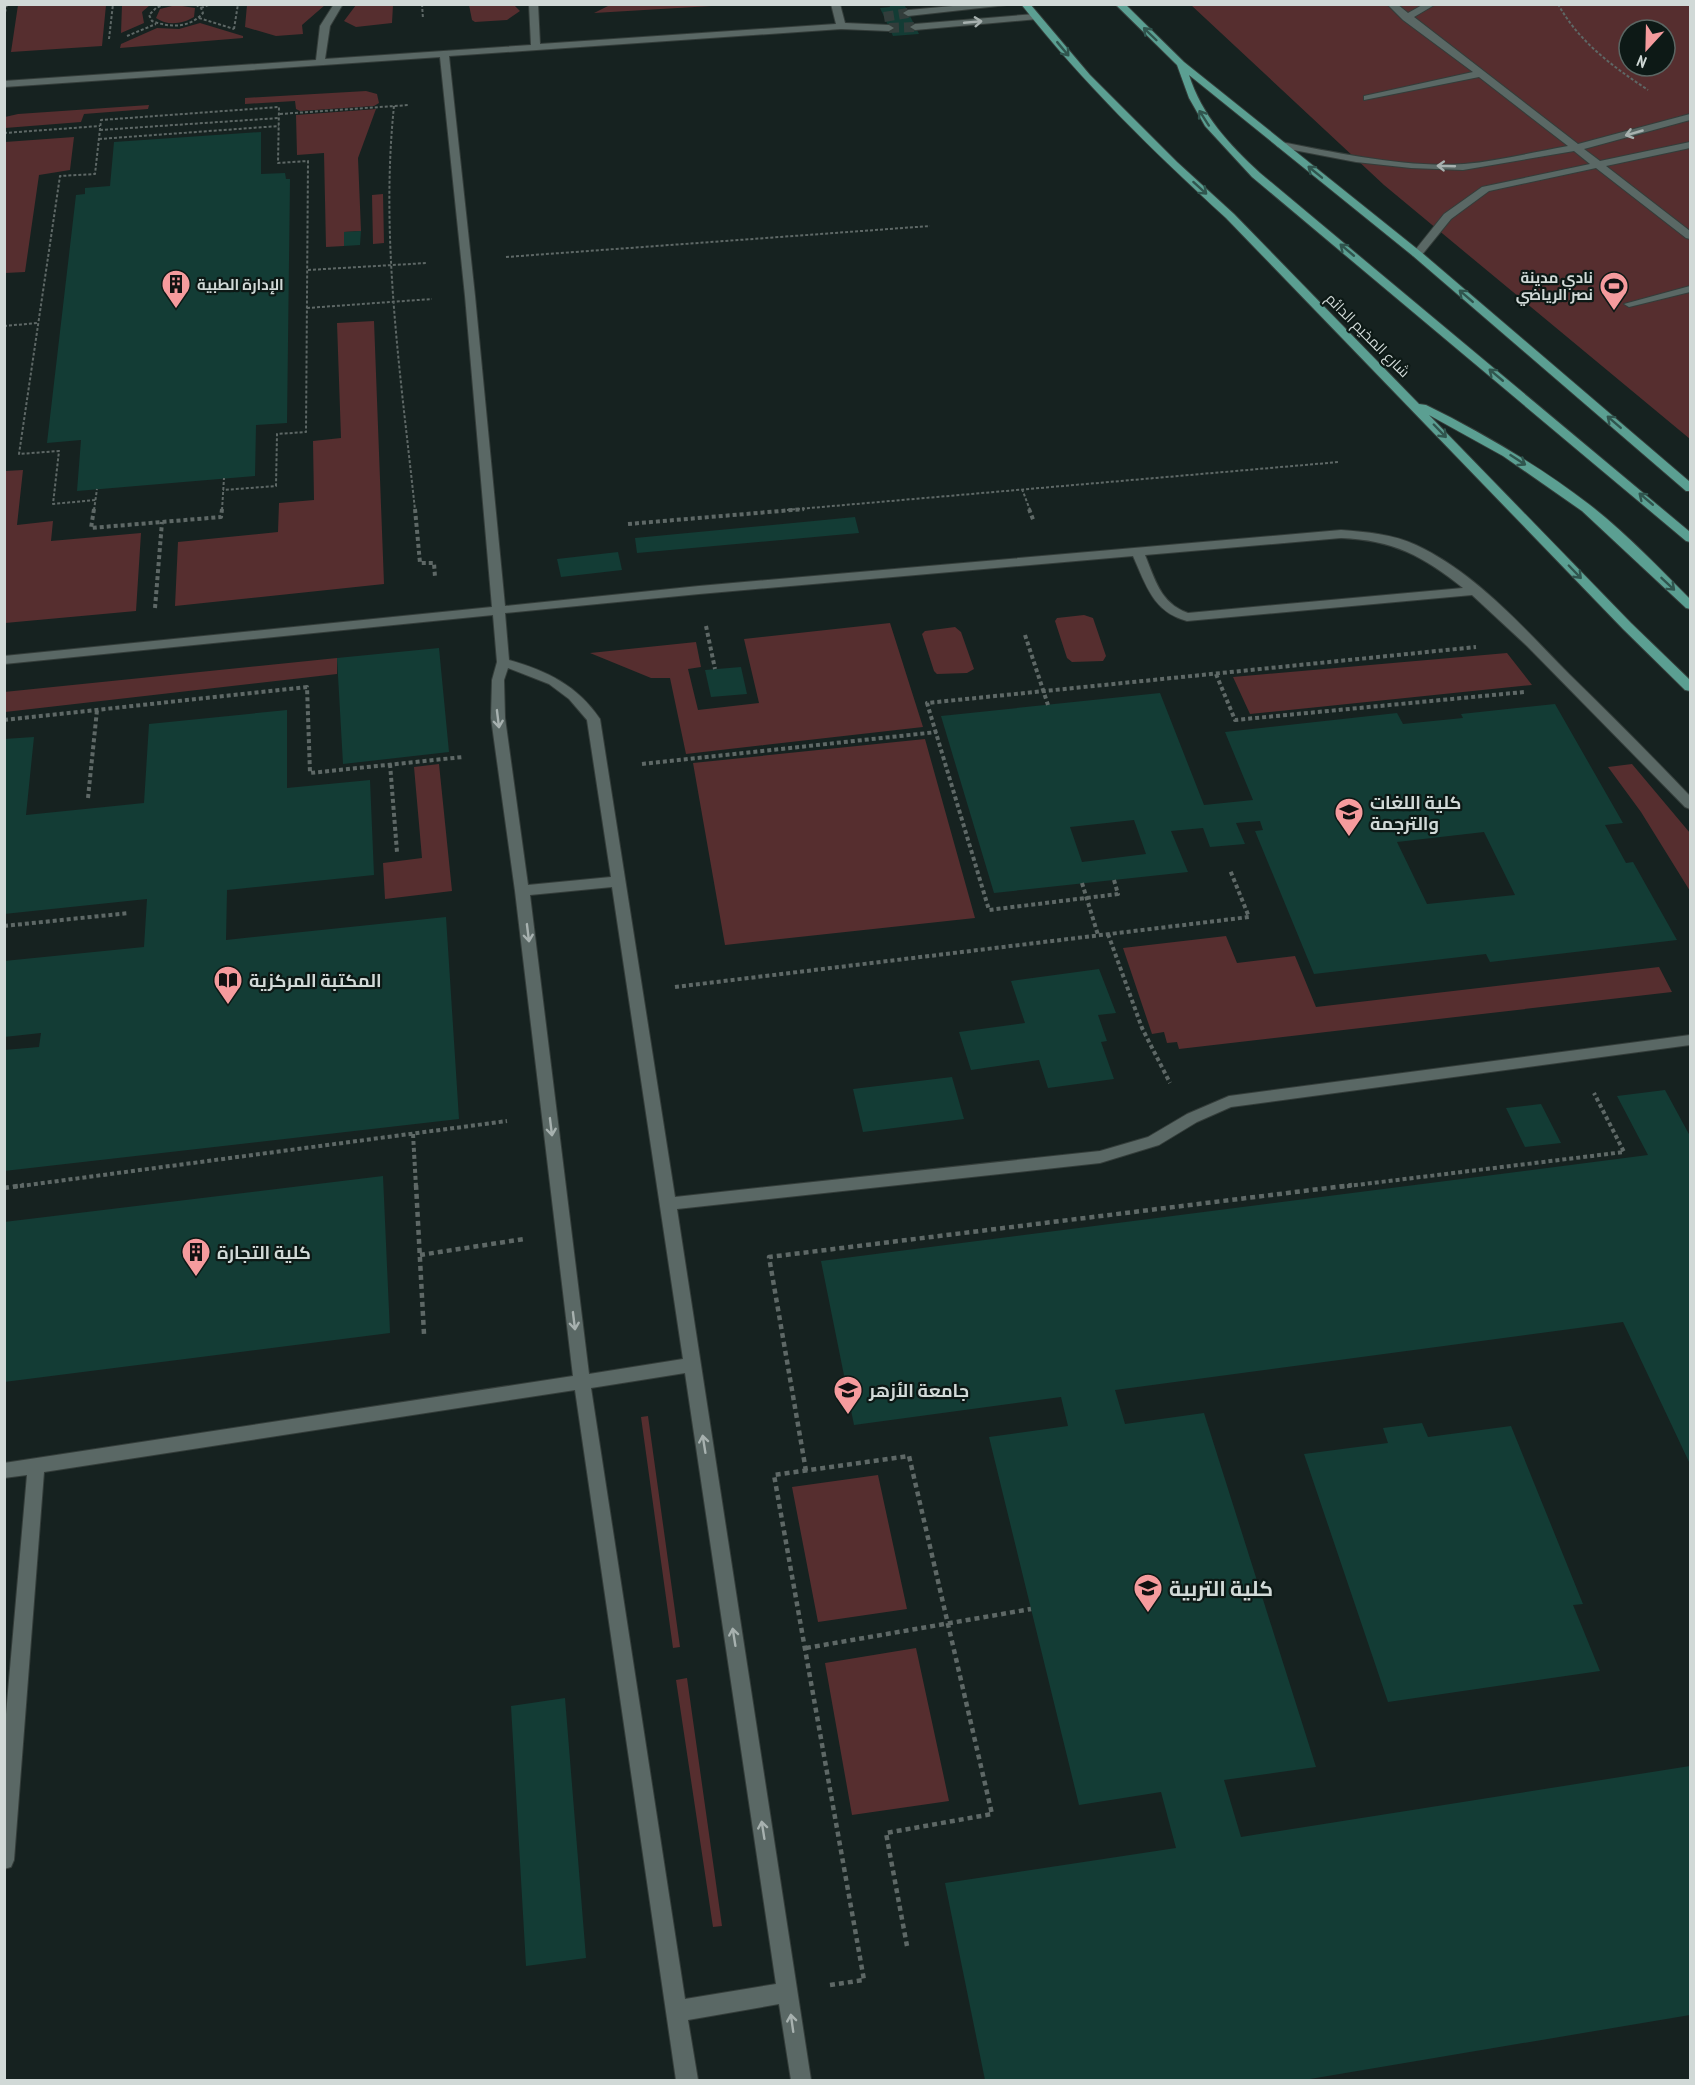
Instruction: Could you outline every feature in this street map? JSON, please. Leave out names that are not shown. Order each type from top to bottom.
[{"type":"main road","name":"شارع المخيم الدائم","points":[[1025,4],[1087,77],[1173,164],[1230,216],[1412,401],[1627,626],[1690,687]]},
{"type":"main road","points":[[1119,4],[1181,64],[1418,254],[1690,488]]},
{"type":"main road","points":[[1181,64],[1189,91],[1203,119],[1241,161],[1690,538]]},
{"type":"main road","points":[[1412,401],[1486,440],[1555,485],[1617,536],[1690,605]]},
{"type":"lane","points":[[320,62],[325,26],[339,4]]},
{"type":"lane","points":[[533,4],[536,48]]},
{"type":"lane","points":[[835,4],[841,26]]},
{"type":"lane","points":[[908,13],[1012,4]]},
{"type":"lane","points":[[1391,4],[1406,18],[1690,236]]},
{"type":"lane","points":[[1406,18],[1432,4]]},
{"type":"lane","points":[[857,25],[884,17]]},
{"type":"lane","points":[[915,27],[1035,17]]},
{"type":"lane","points":[[4,84],[841,26],[889,27]]},
{"type":"lane","points":[[444,54],[470,296],[499,610],[503,662],[496,699],[502,753],[522,891],[582,1382],[687,2080]]},
{"type":"lane","points":[[1367,98],[1479,74]]},
{"type":"lane","points":[[1281,145],[1356,159],[1411,165],[1463,167],[1575,148],[1689,117]]},
{"type":"lane","points":[[1418,254],[1433,229],[1459,205],[1486,189],[1523,179],[1598,166],[1690,145]]},
{"type":"lane","points":[[1629,304],[1690,289]]},
{"type":"lane","points":[[4,660],[499,610],[1341,534],[1362,535],[1393,541],[1420,552],[1474,591],[1530,641],[1690,804]]},
{"type":"lane","points":[[1138,552],[1159,602],[1175,614],[1187,616],[1474,591]]},
{"type":"lane","points":[[503,662],[533,670],[559,683],[579,700],[593,719],[801,2080]]},
{"type":"lane","points":[[522,891],[619,881]]},
{"type":"lane","points":[[668,1204],[1100,1157],[1153,1141],[1192,1118],[1229,1102],[1690,1040]]},
{"type":"lane","points":[[4,1471],[692,1365]]},
{"type":"lane","points":[[4,1860],[36,1466]]},
{"type":"lane","points":[[678,2011],[788,1992]]},
{"type":"path","points":[[4,17],[7,4]]},
{"type":"path","points":[[108,44],[156,24],[170,26],[187,24],[202,16],[201,8],[195,4]]},
{"type":"path","points":[[201,8],[211,4]]},
{"type":"path","points":[[234,29],[238,4]]},
{"type":"path","points":[[1558,4],[1574,28],[1607,63],[1689,117]]},
{"type":"path","points":[[156,24],[149,15],[163,5]]},
{"type":"path","points":[[4,133],[279,116],[449,102]]},
{"type":"path","points":[[394,106],[389,154],[393,302],[420,563],[434,562],[438,616]]},
{"type":"path","points":[[95,500],[53,504],[59,451],[19,454],[60,176],[95,174],[101,120],[279,107],[278,163],[308,161],[306,432],[277,434],[276,486],[223,490]]},
{"type":"path","points":[[99,139],[279,126]]},
{"type":"path","points":[[308,270],[930,226]]},
{"type":"path","points":[[307,308],[470,296]]},
{"type":"path","points":[[4,326],[38,323]]},
{"type":"path","points":[[628,524],[1339,462]]},
{"type":"path","points":[[96,489],[91,528],[221,517],[224,478]]},
{"type":"path","points":[[152,645],[162,522]]},
{"type":"path","points":[[1024,635],[1048,705]]},
{"type":"path","points":[[1114,880],[1118,894],[989,910],[927,703],[1530,641]]},
{"type":"path","points":[[1216,674],[1235,720],[1576,687]]},
{"type":"path","points":[[4,720],[306,687],[310,773],[502,753]]},
{"type":"path","points":[[88,798],[97,710]]},
{"type":"path","points":[[601,768],[937,732]]},
{"type":"path","points":[[390,764],[397,852]]},
{"type":"path","points":[[636,992],[1249,917],[1230,870]]},
{"type":"path","points":[[1082,883],[1098,935]]},
{"type":"path","points":[[4,926],[129,913]]},
{"type":"path","points":[[1108,934],[1153,1052],[1192,1118]]},
{"type":"path","points":[[806,1471],[769,1257],[1624,1152],[1575,1055]]},
{"type":"path","points":[[4,1188],[550,1116]]},
{"type":"path","points":[[413,1134],[424,1334]]},
{"type":"path","points":[[420,1255],[563,1233]]},
{"type":"path","points":[[788,1992],[864,1980],[774,1475],[909,1456],[992,1814],[886,1833],[907,1946]]},
{"type":"path","points":[[806,1648],[1030,1609]]},
{"type":"shaded area","points":[[247,4],[325,5],[302,25],[303,34],[276,36],[245,27]]},
{"type":"shaded area","points":[[610,4],[728,5],[594,13]]},
{"type":"shaded area","points":[[18,5],[106,5],[102,46],[11,52]]},
{"type":"shaded area","points":[[122,5],[150,5],[142,12],[144,23],[121,33]]},
{"type":"shaded area","points":[[176,5],[195,8],[194,17],[175,23],[160,21],[156,18],[160,9]]},
{"type":"shaded area","points":[[356,5],[393,5],[392,23],[356,27],[344,21]]},
{"type":"shaded area","points":[[469,5],[514,5],[520,11],[507,20],[475,22],[472,20]]},
{"type":"shaded area","name":"نادي مدينة نصر الرياضي","points":[[1191,5],[1690,5],[1690,439],[1384,185]]},
{"type":"shaded area","points":[[200,23],[243,36],[243,38],[120,48],[121,44],[157,28],[179,29]]},
{"type":"shaded area","points":[[366,91],[377,94],[379,103],[374,106],[300,111],[296,109],[295,101],[245,104],[245,98]]},
{"type":"shaded area","points":[[149,105],[148,109],[84,114],[81,122],[5,128],[5,117],[18,114]]},
{"type":"shaded area","points":[[376,109],[358,158],[361,231],[344,232],[344,246],[326,247],[324,153],[297,155],[296,115]]},
{"type":"shaded area","points":[[74,137],[70,170],[39,175],[25,272],[5,273],[5,142]]},
{"type":"shaded area","points":[[383,194],[384,243],[373,244],[372,195]]},
{"type":"shaded area","points":[[374,321],[384,584],[175,606],[178,542],[278,532],[279,503],[314,500],[313,441],[341,438],[337,323]]},
{"type":"shaded area","points":[[23,470],[17,525],[53,521],[51,541],[141,533],[136,611],[5,623],[5,471]]},
{"type":"shaded area","points":[[1084,615],[1093,618],[1106,656],[1103,661],[1072,662],[1067,658],[1055,621],[1057,618]]},
{"type":"shaded area","points":[[890,623],[923,727],[686,754],[670,678],[651,678],[590,653],[696,642],[701,667],[688,669],[698,710],[759,703],[744,639]]},
{"type":"shaded area","points":[[955,627],[961,632],[974,669],[967,673],[937,674],[922,634],[925,631]]},
{"type":"shaded area","points":[[1507,653],[1532,685],[1250,714],[1233,677]]},
{"type":"shaded area","points":[[337,658],[337,674],[5,712],[4,692]]},
{"type":"shaded area","points":[[925,739],[975,918],[725,945],[693,763]]},
{"type":"shaded area","points":[[439,764],[452,891],[385,899],[383,863],[422,858],[414,767]]},
{"type":"shaded area","points":[[1632,764],[1690,833],[1690,891],[1641,812],[1608,767]]},
{"type":"shaded area","points":[[1226,936],[1237,963],[1295,956],[1316,1007],[1659,967],[1672,992],[1179,1049],[1177,1042],[1167,1043],[1164,1032],[1152,1034],[1123,948]]},
{"type":"shaded area","points":[[648,1416],[680,1647],[673,1648],[641,1417]]},
{"type":"shaded area","points":[[878,1475],[907,1609],[818,1622],[792,1487]]},
{"type":"shaded area","points":[[916,1648],[949,1801],[852,1815],[825,1663]]},
{"type":"shaded area","points":[[687,1678],[722,1926],[713,1927],[676,1680]]},
{"type":"building","points":[[889,4],[904,4],[919,34],[893,36],[880,8],[890,7]]},
{"type":"building","name":"الإدارة الطبية","points":[[261,132],[261,174],[285,173],[286,179],[290,179],[287,423],[256,425],[255,476],[77,491],[81,440],[47,443],[76,195],[85,194],[85,188],[110,186],[114,142]]},
{"type":"building","points":[[361,231],[360,245],[344,246],[344,232]]},
{"type":"building","points":[[855,517],[859,533],[637,553],[635,538]]},
{"type":"building","points":[[618,552],[622,570],[561,577],[557,559]]},
{"type":"building","points":[[439,648],[449,752],[343,764],[337,658]]},
{"type":"building","points":[[741,667],[747,694],[711,697],[705,670]]},
{"type":"building","name":"كلية اللغات والترجمة","points":[[1160,693],[1204,805],[1253,800],[1225,732],[1397,713],[1403,724],[1463,718],[1461,714],[1555,704],[1623,823],[1605,825],[1626,863],[1633,862],[1677,940],[1490,962],[1486,954],[1314,974],[1255,831],[1263,830],[1260,821],[1236,823],[1245,844],[1210,847],[1203,828],[1171,831],[1188,872],[994,893],[941,716]],"holes":[[[1134,820],[1146,854],[1082,862],[1070,827]],[[1484,832],[1515,895],[1427,904],[1397,842]]]},
{"type":"building","name":"المكتبة المركزية","points":[[287,710],[287,788],[370,780],[374,875],[227,890],[226,940],[446,917],[459,1119],[4,1171],[4,1050],[39,1047],[41,1033],[4,1037],[4,961],[144,947],[147,899],[4,914],[4,739],[34,737],[26,815],[144,803],[149,724]]},
{"type":"building","points":[[1099,969],[1116,1013],[1098,1015],[1107,1041],[1101,1042],[1114,1079],[1048,1088],[1039,1060],[971,1070],[959,1032],[1025,1023],[1011,981]]},
{"type":"building","points":[[952,1077],[964,1119],[863,1132],[853,1089]]},
{"type":"building","points":[[1665,1090],[1690,1136],[1690,1464],[1623,1322],[1115,1390],[1125,1424],[1204,1413],[1316,1767],[1224,1780],[1241,1837],[1690,1766],[1690,2015],[1304,2080],[985,2080],[945,1883],[1176,1848],[1161,1792],[1079,1805],[989,1437],[1068,1426],[1061,1397],[854,1425],[821,1261],[1648,1155],[1617,1096]]},
{"type":"building","points":[[1541,1104],[1561,1143],[1525,1147],[1506,1108]]},
{"type":"building","name":"كلية التجارة","points":[[383,1176],[390,1333],[4,1382],[4,1222]]},
{"type":"building","points":[[1422,1423],[1428,1437],[1511,1426],[1583,1604],[1573,1605],[1600,1671],[1388,1702],[1304,1454],[1388,1443],[1383,1428]]},
{"type":"building","points":[[565,1698],[586,1958],[526,1966],[511,1706]]},
{"type":"tunnel","points":[[884,17],[908,13]]},
{"type":"tunnel","points":[[889,28],[915,27]]},
{"type":"place","name":"الإدارة الطبية","points":[[176,310]]},
{"type":"place","name":"نادي مدينة نصر الرياضي","points":[[1614,312]]},
{"type":"place","name":"كلية اللغات والترجمة","points":[[1349,838]]},
{"type":"place","name":"المكتبة المركزية","points":[[228,1006]]},
{"type":"place","name":"كلية التجارة","points":[[196,1278]]},
{"type":"place","name":"جامعة الأزهر","points":[[848,1416]]},
{"type":"place","name":"كلية التربية","points":[[1148,1614]]}]
